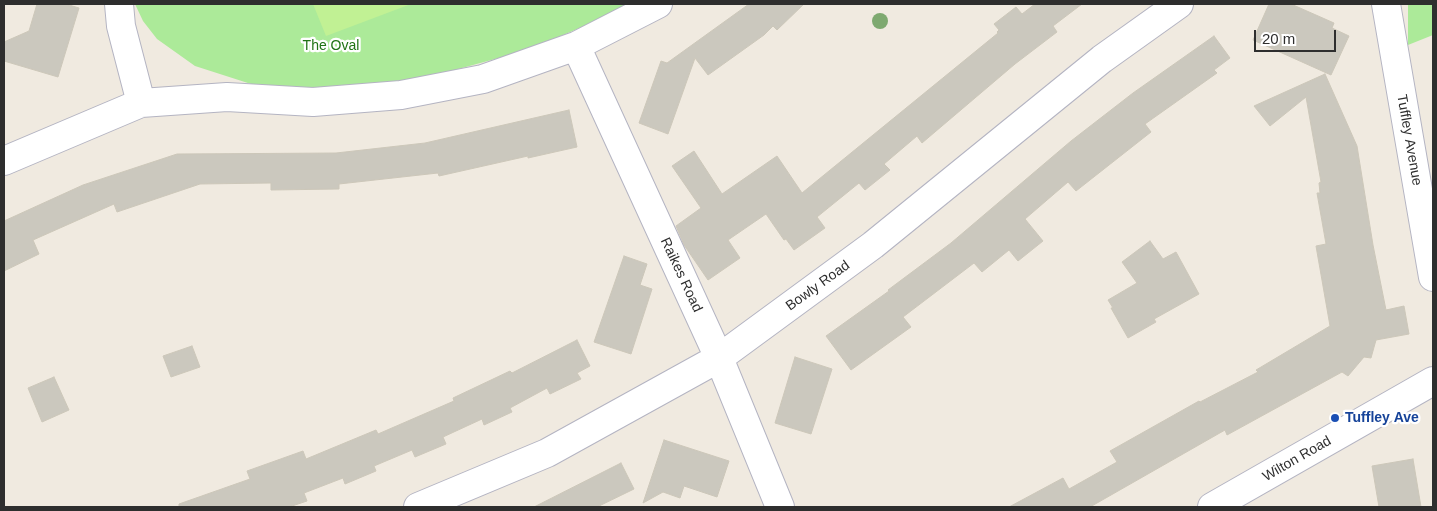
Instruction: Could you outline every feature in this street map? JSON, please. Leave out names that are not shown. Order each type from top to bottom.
[{"type":"street","points":[[119,4],[121,26],[141,103]]},
{"type":"street","points":[[4,161],[141,103],[228,97],[313,102],[401,95],[483,79],[576,46],[658,4]]},
{"type":"street","name":"Bowly Road","points":[[418,507],[547,453],[719,358],[873,245],[1102,59],[1178,4]]},
{"type":"street","name":"Tuffley Avenue","points":[[1386,4],[1433,277]]},
{"type":"street","name":"Raikes Road","points":[[576,46],[719,358],[780,507]]},
{"type":"street","name":"Wilton Road","points":[[1212,507],[1433,381]]},
{"type":"green space","name":"The Oval","points":[[135,4],[629,4],[603,18],[528,50],[429,77],[337,88],[295,89],[251,84],[195,66],[157,39],[143,21]]},
{"type":"green space","points":[[313,4],[411,4],[326,36]]},
{"type":"green space","points":[[1408,4],[1433,4],[1433,35],[1408,45]]},
{"type":"building","points":[[37,4],[66,4],[79,8],[58,77],[4,61],[4,42],[29,31]]},
{"type":"building","points":[[749,4],[804,4],[777,30],[773,26],[764,35],[708,75],[695,58],[668,134],[639,123],[661,61],[667,63]]},
{"type":"building","points":[[1035,4],[1082,4],[1053,26],[1057,32],[1015,64],[922,143],[917,136],[884,164],[890,170],[865,190],[859,183],[817,217],[825,228],[794,250],[786,239],[784,240],[766,214],[728,240],[740,258],[708,280],[684,245],[676,226],[701,208],[672,166],[694,151],[722,194],[777,156],[802,193],[998,33],[999,30],[994,24],[1016,7],[1022,14]]},
{"type":"building","points":[[1269,4],[1291,4],[1334,23],[1332,28],[1349,36],[1331,75],[1253,40]]},
{"type":"building","points":[[1214,36],[1230,58],[1214,70],[1217,73],[1145,124],[1151,132],[1076,191],[1068,182],[1025,219],[1043,241],[1018,261],[1009,250],[982,272],[974,263],[903,317],[911,327],[851,370],[826,336],[889,291],[951,243],[1071,141],[1133,93]]},
{"type":"building","points":[[1325,74],[1357,146],[1386,310],[1404,306],[1409,334],[1376,340],[1371,358],[1364,357],[1348,376],[1342,372],[1227,435],[1225,430],[1090,507],[1009,507],[1063,478],[1069,489],[1117,462],[1110,451],[1199,401],[1258,372],[1256,370],[1330,326],[1316,246],[1326,244],[1317,193],[1320,193],[1319,183],[1321,182],[1306,97],[1270,126],[1254,106]]},
{"type":"building","points":[[569,110],[577,147],[439,176],[438,173],[339,184],[339,189],[271,190],[271,183],[200,184],[117,212],[114,204],[33,240],[39,254],[4,271],[4,221],[83,185],[177,154],[336,153],[425,143]]},
{"type":"building","points":[[1150,241],[1163,259],[1176,252],[1199,294],[1154,319],[1156,322],[1128,338],[1108,300],[1137,283],[1122,262]]},
{"type":"building","points":[[624,256],[647,264],[640,285],[652,289],[631,354],[594,342]]},
{"type":"building","points":[[577,340],[590,366],[577,373],[581,379],[550,394],[547,388],[510,408],[512,412],[484,425],[482,419],[443,437],[446,444],[415,457],[412,450],[374,466],[376,471],[345,484],[343,478],[304,493],[307,501],[289,507],[179,507],[179,504],[250,479],[247,471],[303,451],[306,459],[376,430],[378,434],[454,401],[453,398],[510,371],[512,373]]},
{"type":"building","points":[[192,346],[200,367],[171,377],[163,356]]},
{"type":"building","points":[[795,357],[832,369],[811,434],[775,423]]},
{"type":"building","points":[[54,377],[69,410],[42,422],[28,388]]},
{"type":"building","points":[[664,440],[729,461],[717,497],[684,486],[680,498],[663,492],[643,503]]},
{"type":"building","points":[[1413,459],[1421,507],[1379,507],[1372,466]]},
{"type":"building","points":[[621,463],[634,489],[597,507],[534,507]]},
{"type":"place","name":"Tuffley Ave","points":[[1335,418]]}]
